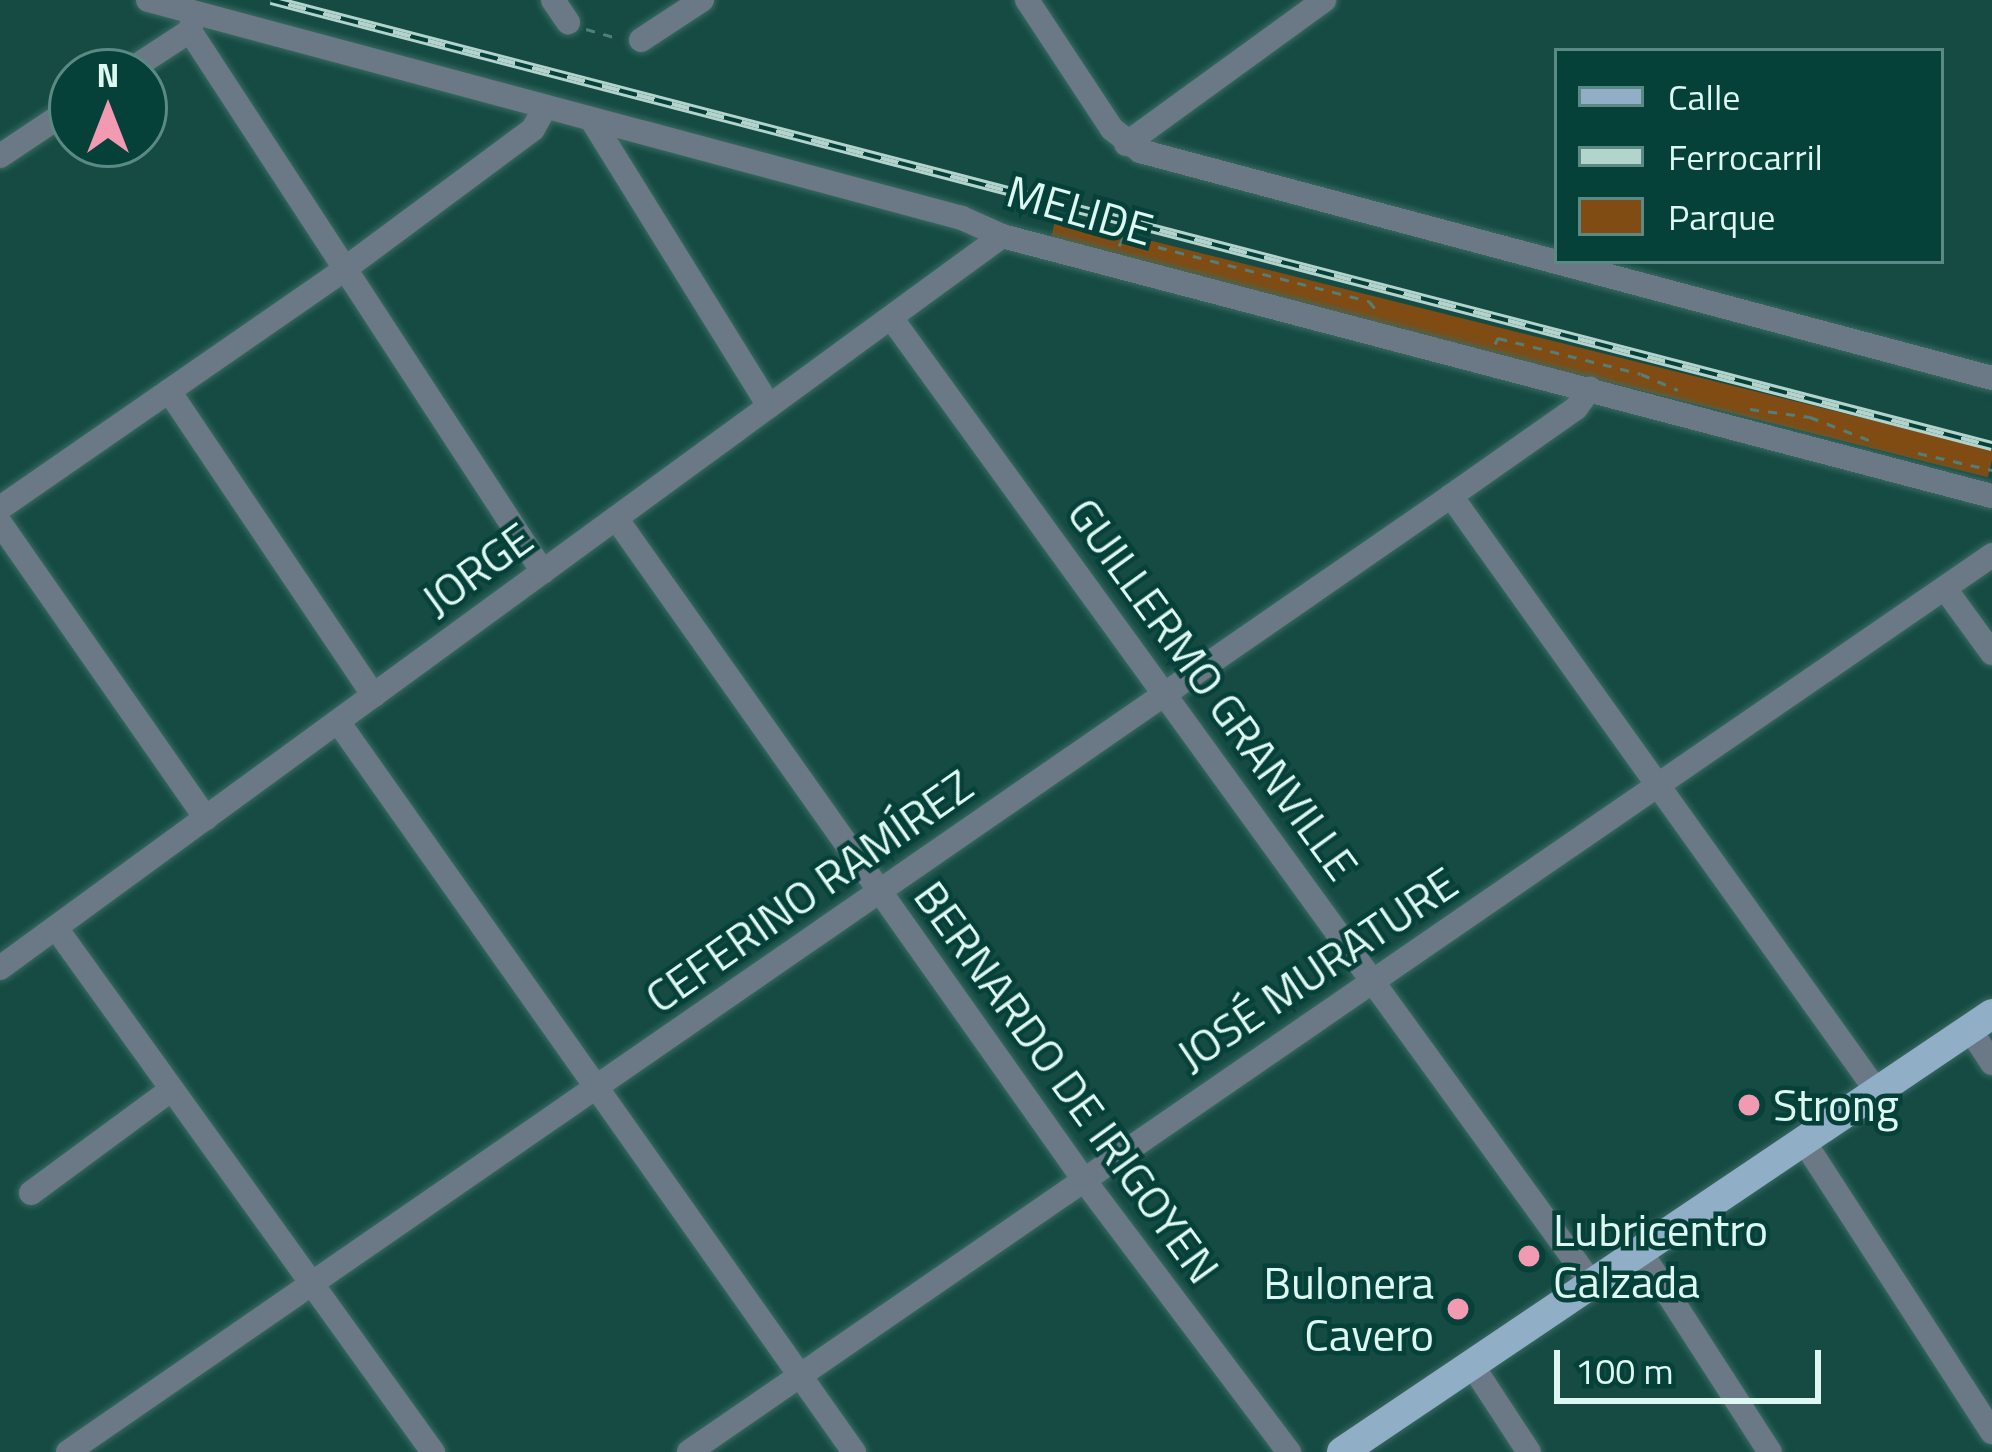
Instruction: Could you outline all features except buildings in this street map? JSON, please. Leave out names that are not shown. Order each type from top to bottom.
[{"type":"main road","points":[[1342,1452],[1981,1021]]},
{"type":"street","name":"MELIDE","points":[[148,0],[192,21],[502,93],[543,111],[962,218],[1002,236],[1992,496]]},
{"type":"street","points":[[553,0],[568,22]]},
{"type":"street","points":[[641,40],[701,0]]},
{"type":"street","points":[[1027,0],[1126,144],[1554,260]]},
{"type":"street","points":[[1126,144],[1324,0]]},
{"type":"street","points":[[158,48],[192,21],[543,572]]},
{"type":"street","points":[[0,508],[346,268],[533,128],[543,111]]},
{"type":"street","points":[[3,146],[48,121]]},
{"type":"street","points":[[592,122],[769,406]]},
{"type":"street","name":"JORGE","points":[[0,968],[618,521],[1002,236]]},
{"type":"street","points":[[1570,264],[1992,378]]},
{"type":"street","name":"GUILLERMO GRANVILLE","points":[[892,319],[1592,1284]]},
{"type":"street","name":"CEFERINO RAMÍREZ","points":[[68,1452],[601,1089],[1451,496],[1576,408],[1590,389]]},
{"type":"street","points":[[169,391],[374,696]]},
{"type":"street","points":[[1451,496],[1876,1090]]},
{"type":"street","name":"BERNARDO DE IRIGOYEN","points":[[618,521],[1084,1180],[1289,1452]]},
{"type":"street","points":[[0,524],[206,818]]},
{"type":"street","name":"JOSÉ MURATURE","points":[[689,1452],[1992,555]]},
{"type":"street","points":[[1946,590],[1992,653]]},
{"type":"street","points":[[339,724],[854,1452]]},
{"type":"street","points":[[56,928],[433,1452]]},
{"type":"street","points":[[1981,1021],[1992,1063]]},
{"type":"street","points":[[31,1193],[172,1089]]},
{"type":"street","points":[[1803,1140],[1992,1432]]},
{"type":"street","points":[[1641,1252],[1770,1452]]},
{"type":"street","points":[[1472,1365],[1529,1452]]},
{"type":"path","points":[[568,22],[641,40]]},
{"type":"path","points":[[1099,243],[1118,248],[1123,238],[1369,301],[1380,316]]},
{"type":"path","points":[[1493,347],[1498,338],[1641,374],[1695,397]]},
{"type":"path","points":[[1740,408],[1810,417],[1883,446]]},
{"type":"path","points":[[1905,450],[1992,470]]},
{"type":"green space","points":[[1056,217],[1992,450],[1988,477],[1049,243]]},
{"type":"railway","points":[[271,0],[1992,446]]},
{"type":"place","name":"Strong","points":[[1749,1105]]},
{"type":"place","name":"Lubricentro Calzada","points":[[1529,1256]]},
{"type":"place","name":"Bulonera Cavero","points":[[1458,1309]]}]
